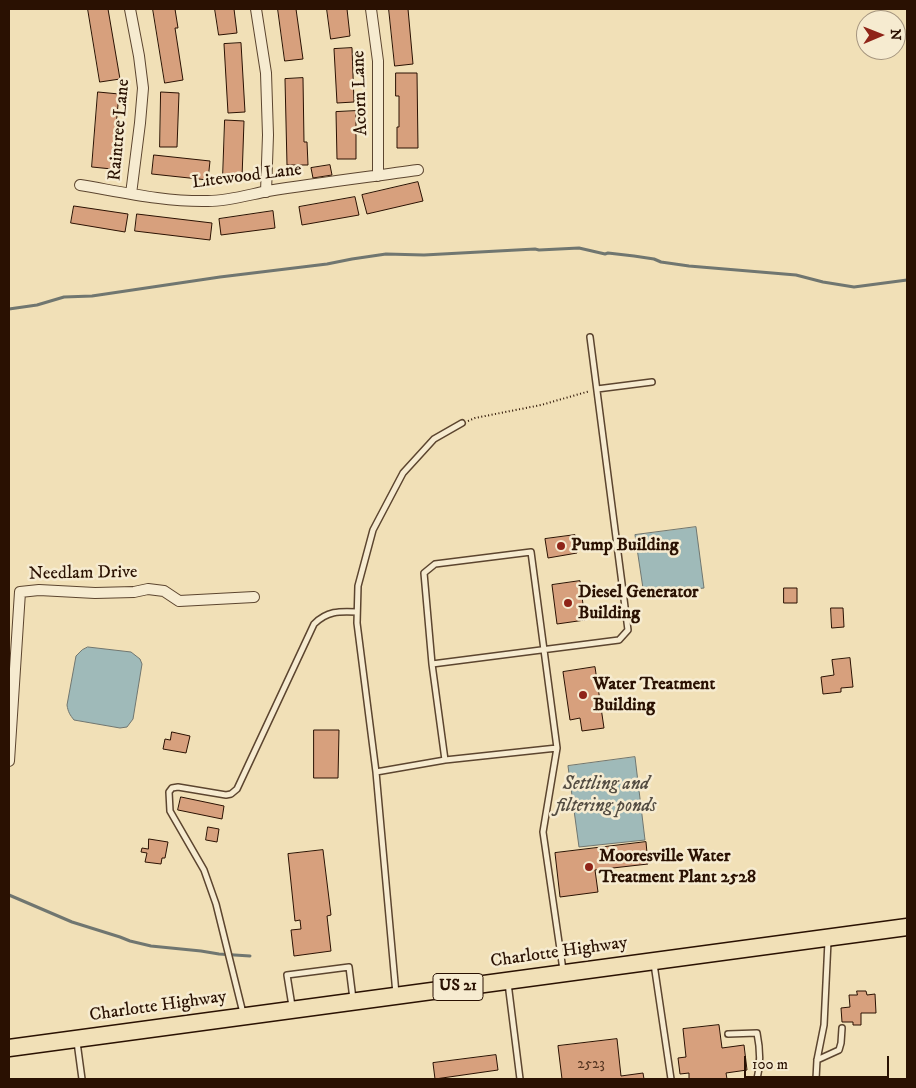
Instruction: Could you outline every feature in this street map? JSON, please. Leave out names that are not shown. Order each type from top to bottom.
[{"type":"main road","name":"Charlotte Highway","points":[[9,1048],[907,927]]},
{"type":"street","name":"Raintree Lane","points":[[130,9],[138,47],[143,88],[131,194]]},
{"type":"street","points":[[256,9],[266,73],[268,135],[266,192]]},
{"type":"street","name":"Acorn Lane","points":[[371,9],[378,61],[378,176]]},
{"type":"street","name":"Litewood Lane","points":[[80,185],[131,194],[188,201],[210,201],[235,199],[266,192],[418,170]]},
{"type":"street","name":"Needlam Drive","points":[[9,761],[20,592],[39,590],[95,593],[134,592],[148,589],[164,592],[179,601],[254,597]]},
{"type":"street","points":[[9,623],[17,636]]},
{"type":"lane","points":[[432,664],[619,640],[628,630],[590,337]]},
{"type":"lane","points":[[597,389],[652,382]]},
{"type":"lane","points":[[396,995],[376,772],[357,624],[358,586],[373,530],[403,473],[434,439],[462,423]]},
{"type":"lane","points":[[445,760],[432,664],[424,573],[435,564],[531,552],[557,748],[543,832],[564,973]]},
{"type":"lane","points":[[244,1016],[216,904],[204,870],[170,811],[169,792],[172,788],[178,786],[226,795],[231,794],[237,789],[314,624],[330,613],[357,612]]},
{"type":"lane","points":[[376,772],[445,760],[557,748]]},
{"type":"lane","points":[[816,1079],[817,1060],[824,1025],[828,938]]},
{"type":"lane","points":[[653,961],[671,1079]]},
{"type":"lane","points":[[292,1009],[287,975],[349,967],[354,1001]]},
{"type":"lane","points":[[508,980],[520,1079]]},
{"type":"lane","points":[[817,1060],[839,1050],[842,1028]]},
{"type":"lane","points":[[728,1034],[757,1033],[760,1046],[757,1079]]},
{"type":"lane","points":[[76,1039],[82,1079]]},
{"type":"path","points":[[462,423],[475,418],[541,405],[597,389]]},
{"type":"water","points":[[696,527],[704,588],[644,595],[635,535]]},
{"type":"water","points":[[88,647],[131,652],[140,659],[142,664],[133,719],[127,727],[120,728],[74,720],[69,713],[67,705],[76,656]]},
{"type":"water","name":"Settling and filtering ponds","points":[[635,757],[645,840],[579,847],[568,766]]},
{"type":"building","points":[[88,9],[108,9],[120,79],[100,82]]},
{"type":"building","points":[[153,9],[175,9],[178,28],[175,28],[183,80],[165,83]]},
{"type":"building","points":[[215,9],[234,9],[237,33],[219,35]]},
{"type":"building","points":[[278,9],[296,9],[303,59],[285,61]]},
{"type":"building","points":[[327,9],[347,9],[350,36],[331,39]]},
{"type":"building","points":[[389,9],[408,9],[413,64],[395,66]]},
{"type":"building","points":[[241,43],[245,112],[228,113],[224,44]]},
{"type":"building","points":[[352,48],[354,102],[337,103],[334,49]]},
{"type":"building","points":[[396,73],[417,73],[418,148],[397,148],[399,96],[396,96]]},
{"type":"building","points":[[303,78],[304,142],[307,142],[308,165],[287,165],[285,79]]},
{"type":"building","points":[[98,92],[119,94],[112,169],[92,167]]},
{"type":"building","points":[[161,92],[179,93],[177,147],[160,147]]},
{"type":"building","points":[[356,111],[356,159],[337,159],[336,112]]},
{"type":"building","points":[[225,120],[244,121],[242,178],[223,177]]},
{"type":"building","points":[[154,155],[210,161],[208,180],[152,174]]},
{"type":"building","points":[[330,165],[332,175],[313,178],[311,168]]},
{"type":"building","points":[[418,182],[423,201],[367,214],[362,195]]},
{"type":"building","points":[[355,197],[359,215],[302,225],[299,207]]},
{"type":"building","points":[[74,206],[128,214],[125,232],[71,223]]},
{"type":"building","points":[[273,211],[275,228],[221,235],[219,219]]},
{"type":"building","points":[[137,214],[212,223],[210,240],[135,231]]},
{"type":"building","name":"Pump Building","points":[[575,535],[577,553],[548,558],[545,539]]},
{"type":"building","name":"Diesel Generator Building","points":[[580,581],[585,620],[557,624],[552,585]]},
{"type":"building","points":[[784,588],[797,588],[797,603],[784,603]]},
{"type":"building","points":[[831,608],[843,608],[844,627],[832,628]]},
{"type":"building","points":[[850,658],[853,687],[841,688],[841,692],[823,694],[821,677],[834,675],[832,660]]},
{"type":"building","name":"Water Treatment Building","points":[[595,667],[604,728],[582,731],[580,718],[570,720],[563,672]]},
{"type":"building","points":[[314,730],[339,730],[338,778],[314,778]]},
{"type":"building","points":[[172,732],[190,736],[186,753],[163,749],[165,739],[170,740]]},
{"type":"building","points":[[181,797],[224,806],[222,819],[178,810]]},
{"type":"building","points":[[208,827],[219,829],[217,842],[206,840]]},
{"type":"building","points":[[149,839],[168,842],[165,858],[162,858],[161,864],[145,862],[147,853],[141,852],[142,848],[148,849]]},
{"type":"building","name":"Mooresville Water Treatment Plant 2528","points":[[646,842],[648,864],[595,870],[598,892],[560,897],[555,853]]},
{"type":"building","points":[[323,850],[331,915],[327,916],[331,951],[294,956],[291,930],[301,929],[300,920],[295,921],[288,854]]},
{"type":"building","points":[[857,991],[866,991],[867,995],[875,994],[876,1013],[861,1013],[861,1025],[853,1025],[853,1022],[842,1022],[841,1008],[850,1007],[849,995],[857,995]]},
{"type":"building","points":[[719,1025],[722,1048],[744,1045],[747,1070],[726,1073],[727,1079],[689,1079],[689,1073],[680,1074],[678,1058],[686,1057],[683,1029]]},
{"type":"building","points":[[617,1039],[621,1076],[643,1073],[644,1079],[562,1079],[558,1046]]},
{"type":"building","points":[[496,1055],[498,1070],[435,1079],[433,1063]]},
{"type":"waterway","points":[[9,309],[37,305],[64,297],[92,296],[220,277],[327,264],[386,254],[424,255],[535,249],[579,248],[605,254],[634,256],[689,266],[796,275],[854,287],[907,280]]},
{"type":"waterway","points":[[9,895],[72,922],[130,941],[151,946],[250,956]]},
{"type":"place","name":"Pump Building","points":[[561,546]]},
{"type":"place","name":"Diesel Generator Building","points":[[568,603]]},
{"type":"place","name":"Water Treatment Building","points":[[583,695]]},
{"type":"place","name":"Mooresville Water Treatment Plant 2528","points":[[589,867]]}]
